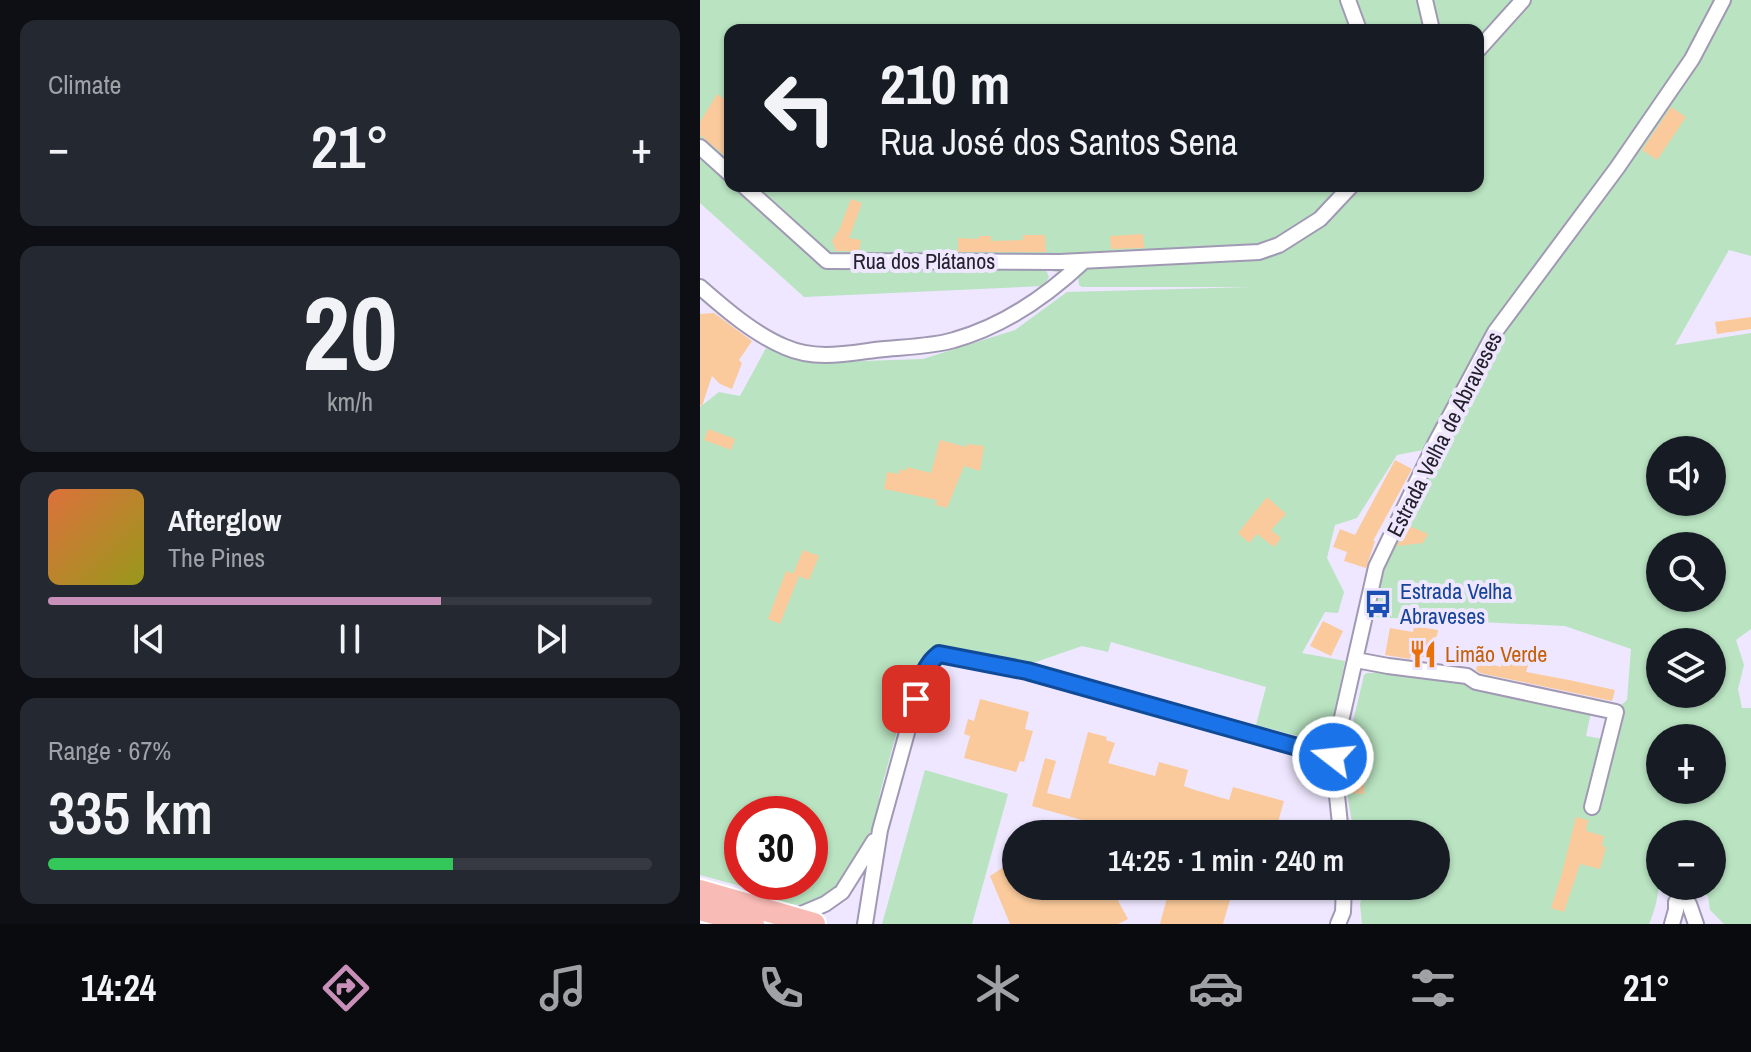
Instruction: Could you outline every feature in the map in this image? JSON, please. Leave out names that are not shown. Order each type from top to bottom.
[{"type":"main road","points":[[700,891],[814,924]]},
{"type":"main road","points":[[700,909],[752,924]]},
{"type":"street","points":[[1348,0],[1357,24]]},
{"type":"street","points":[[1425,0],[1431,24]]},
{"type":"street","points":[[1484,43],[1523,0]]},
{"type":"street","name":"Estrada Velha de Abraveses","points":[[1340,820],[1333,757],[1376,567],[1436,442],[1495,332],[1617,168],[1692,59],[1723,0]]},
{"type":"street","points":[[700,147],[724,169]]},
{"type":"street","name":"Rua dos Plátanos","points":[[751,192],[827,261],[1084,261],[1259,252],[1279,245],[1320,219],[1345,192]]},
{"type":"street","points":[[700,287],[707,301],[786,348],[830,356],[952,341],[988,328],[1050,291],[1084,261]]},
{"type":"street","points":[[865,924],[880,830],[924,671],[939,654],[1027,671],[1333,757]]},
{"type":"street","points":[[1356,660],[1467,676],[1476,682],[1616,712],[1592,807]]},
{"type":"street","points":[[791,917],[825,904],[842,892],[880,830]]},
{"type":"street","points":[[1343,920],[1344,900]]},
{"type":"street","points":[[1672,924],[1676,910],[1682,903],[1696,924]]},
{"type":"green space","points":[[700,0],[1751,0],[1751,256],[1729,250],[1675,345],[1751,333],[1751,629],[1736,640],[1744,665],[1738,689],[1742,708],[1751,708],[1751,924],[1724,924],[1710,910],[1709,900],[1726,900],[1726,820],[1646,820],[1646,900],[1656,900],[1649,924],[1362,924],[1361,900],[1450,900],[1450,820],[1352,820],[1347,793],[1349,739],[1364,675],[1395,673],[1452,680],[1591,712],[1586,736],[1603,739],[1609,716],[1627,700],[1631,649],[1565,626],[1372,617],[1392,547],[1443,446],[1397,455],[1357,518],[1335,525],[1327,558],[1344,592],[1338,613],[1325,612],[1302,653],[1345,661],[1329,739],[1325,743],[1256,725],[1266,687],[1111,642],[1108,652],[1082,646],[1033,663],[944,649],[927,656],[911,680],[875,822],[843,881],[828,895],[828,796],[724,796],[724,882],[700,875],[700,407],[719,392],[740,396],[766,348],[797,360],[923,359],[1015,330],[1067,292],[1252,287],[1082,287],[1078,276],[1046,270],[1049,277],[1044,286],[804,297],[700,203]]},
{"type":"green space","points":[[925,770],[1008,794],[972,924],[882,924]]},
{"type":"green space","points":[[774,900],[821,900],[813,904]]},
{"type":"building","points":[[717,94],[724,99],[724,155],[700,135],[700,122]]},
{"type":"building","points":[[1671,107],[1686,117],[1657,160],[1642,150]]},
{"type":"building","points":[[851,199],[862,203],[849,238],[861,240],[859,251],[836,251],[832,241]]},
{"type":"building","points":[[1143,234],[1144,248],[1111,249],[1110,236]]},
{"type":"building","points":[[1023,235],[1045,235],[1046,252],[958,252],[958,238],[991,236],[991,241],[1023,240]]},
{"type":"building","points":[[714,313],[752,341],[739,360],[742,363],[732,389],[712,376],[702,406],[700,314]]},
{"type":"building","points":[[1751,317],[1751,329],[1717,334],[1715,322]]},
{"type":"building","points":[[708,429],[735,439],[731,450],[704,440]]},
{"type":"building","points":[[940,440],[966,447],[967,444],[984,446],[980,471],[964,466],[947,508],[935,505],[937,500],[884,489],[887,472],[899,474],[900,469],[906,471],[907,467],[931,473]]},
{"type":"building","points":[[1395,460],[1412,469],[1373,541],[1366,568],[1344,561],[1347,552],[1333,547],[1340,529],[1355,535]]},
{"type":"building","points":[[1267,497],[1286,514],[1271,530],[1281,538],[1274,547],[1257,534],[1249,543],[1238,533]]},
{"type":"building","points":[[1407,525],[1428,534],[1423,543],[1397,546]]},
{"type":"building","points":[[803,550],[819,556],[809,580],[793,574]]},
{"type":"building","points":[[786,571],[799,576],[780,624],[768,619]]},
{"type":"building","points":[[1323,621],[1343,631],[1331,656],[1310,646]]},
{"type":"building","points":[[1414,626],[1438,630],[1433,659],[1385,655],[1390,628],[1413,632]]},
{"type":"building","points":[[1503,657],[1529,662],[1526,672],[1615,690],[1612,701],[1476,670],[1478,661],[1501,667]]},
{"type":"building","points":[[980,699],[1029,712],[1025,729],[1033,731],[1024,762],[1020,761],[1016,772],[964,758],[970,736],[964,734],[968,719],[974,721]]},
{"type":"building","points":[[1088,732],[1107,737],[1106,740],[1115,743],[1108,763],[1155,776],[1159,762],[1188,770],[1184,786],[1192,789],[1229,800],[1233,787],[1284,801],[1279,820],[1082,820],[1032,806],[1045,758],[1056,761],[1047,793],[1070,799]]},
{"type":"building","points":[[1349,739],[1366,740],[1364,794],[1348,793]]},
{"type":"building","points":[[1576,817],[1588,820],[1586,831],[1604,836],[1602,846],[1606,847],[1600,869],[1580,864],[1564,912],[1551,908]]},
{"type":"building","points":[[1002,868],[1002,900],[1118,900],[1128,919],[1118,924],[1010,924],[990,876]]},
{"type":"building","points":[[1166,900],[1230,900],[1223,924],[1160,924]]},
{"type":"place","name":"Estrada Velha Abraveses","points":[[1378,604]]},
{"type":"place","name":"Limão Verde","points":[[1423,654]]},
{"type":"route","points":[[916,699],[924,671],[939,654],[1027,671],[1333,757]]}]
